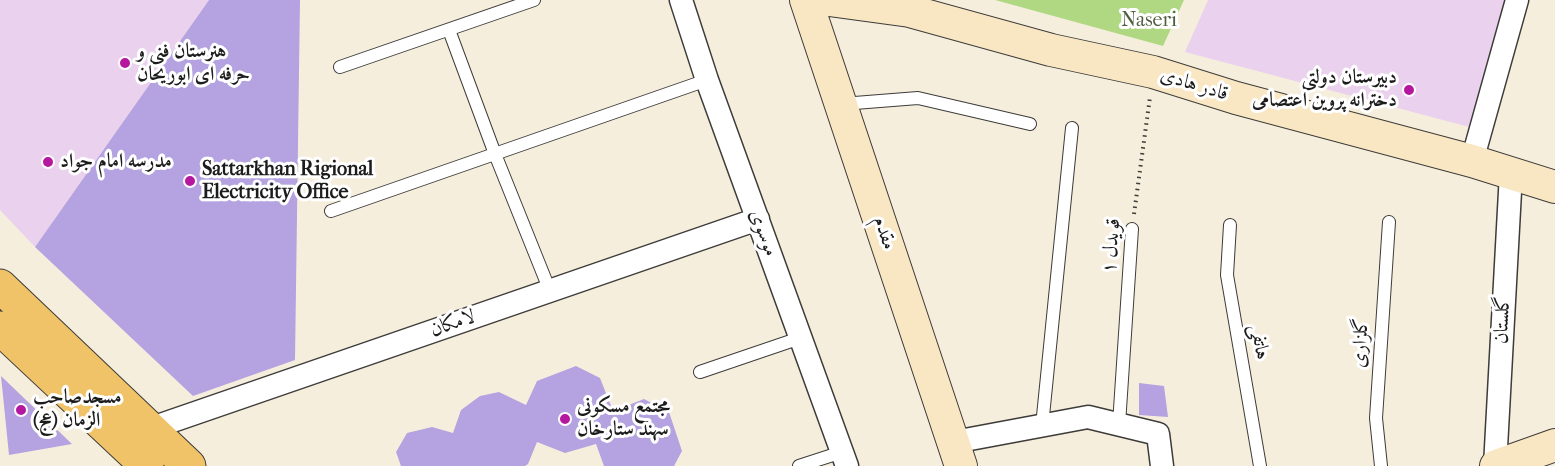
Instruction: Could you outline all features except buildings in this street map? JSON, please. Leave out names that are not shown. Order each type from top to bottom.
[{"type":"main road","points":[[0,286],[189,466]]},
{"type":"main road","points":[[0,328],[147,466]]},
{"type":"street","name":"موسوی","points":[[681,0],[707,80],[844,459]]},
{"type":"street","name":"مقدم","points":[[806,0],[958,454]]},
{"type":"street","name":"قادر هادی","points":[[829,0],[910,11],[1051,50],[1153,72],[1236,98],[1554,184]]},
{"type":"street","points":[[1472,161],[1517,0]]},
{"type":"street","name":"گلستان","points":[[1495,466],[1511,173]]},
{"type":"street","name":"لامکان","points":[[149,429],[758,219]]},
{"type":"street","points":[[958,454],[1042,426],[1088,417],[1158,434],[1162,466]]},
{"type":"street","points":[[1495,466],[1555,445]]},
{"type":"lane","points":[[340,67],[534,0]]},
{"type":"lane","points":[[449,30],[495,154],[550,291]]},
{"type":"lane","points":[[331,211],[707,80]]},
{"type":"lane","points":[[841,104],[918,98],[1030,124]]},
{"type":"lane","points":[[1042,426],[1072,128]]},
{"type":"lane","name":"گلزاری","points":[[1381,466],[1376,418],[1389,222]]},
{"type":"lane","name":"هاتفی","points":[[1230,225],[1227,274],[1260,466]]},
{"type":"lane","name":"قویدل ۱","points":[[1119,424],[1132,229]]},
{"type":"lane","points":[[700,372],[800,338]]},
{"type":"lane","points":[[799,466],[844,459]]},
{"type":"path","name":"قویدل ۱","points":[[1132,229],[1153,72]]},
{"type":"shaded area","name":"مدرسه امام جواد","points":[[0,0],[209,0],[35,247],[0,210]]},
{"type":"shaded area","name":"دبیرستان دولتی دخترانه پروین اعتصامی","points":[[1208,0],[1509,0],[1477,129],[1185,52]]},
{"type":"green space","name":"Naseri","points":[[995,0],[1184,0],[1163,46]]},
{"type":"place","name":"هنرستان فنی و حرفه ای ابوریحان","points":[[125,63]]},
{"type":"place","name":"دبیرستان دولتی دخترانه پروین اعتصامی","points":[[1409,90]]},
{"type":"place","name":"مدرسه امام جواد","points":[[48,162]]},
{"type":"place","name":"Sattarkhan Rigional Electricity Office","points":[[190,181]]},
{"type":"place","name":"مسجدصاحب الزمان (عج)","points":[[21,410]]},
{"type":"place","name":"مجتمع مسکونی سهند ستارخان","points":[[565,419]]}]
